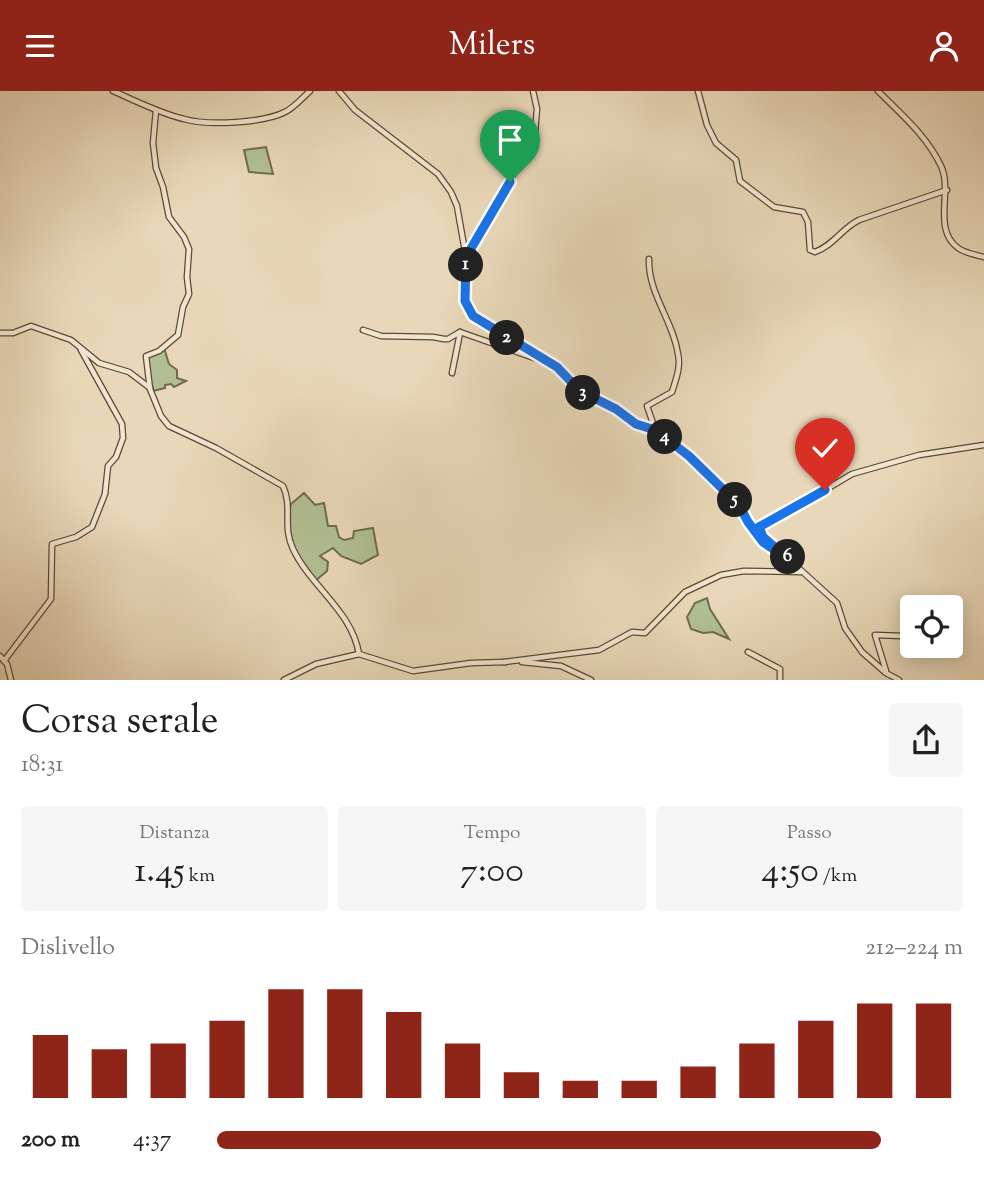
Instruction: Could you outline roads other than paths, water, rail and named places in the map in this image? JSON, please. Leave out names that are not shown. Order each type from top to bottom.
[{"type":"street","points":[[116,92],[186,120],[263,120],[288,111],[310,91]]},
{"type":"street","points":[[339,91],[355,110],[438,174],[451,192],[457,206],[466,257],[465,301],[473,316],[566,374],[580,391],[616,409],[636,424],[655,430],[689,456],[739,505],[763,542],[793,563]]},
{"type":"street","points":[[466,257],[510,182],[529,136],[535,132],[537,109],[533,91]]},
{"type":"street","points":[[698,91],[701,94],[707,125],[716,143],[736,160],[740,181],[774,207],[803,212],[808,222],[810,250],[815,252],[828,248],[846,227],[947,190]]},
{"type":"street","points":[[878,91],[931,146],[942,167],[947,190],[944,219],[952,242],[962,250],[984,257]]},
{"type":"street","points":[[156,110],[153,143],[155,161],[169,217],[184,237],[189,249],[187,277],[190,294],[183,307],[178,335],[159,351],[146,356],[150,389],[161,416],[169,426],[216,448],[283,486],[289,507],[286,522],[290,544],[303,566],[335,604],[354,636],[359,654]]},
{"type":"street","points":[[649,259],[649,275],[678,353],[679,369],[672,392],[647,406],[655,430]]},
{"type":"street","points":[[0,333],[13,333],[32,326],[71,340],[99,363],[129,372],[150,389]]},
{"type":"street","points":[[363,330],[381,336],[444,339],[460,332],[548,362]]},
{"type":"street","points":[[452,373],[460,332]]},
{"type":"street","points":[[11,680],[2,658],[51,599],[52,544],[76,537],[92,527],[105,494],[108,466],[116,457],[124,438],[122,424],[81,350]]},
{"type":"street","points":[[899,680],[886,673],[862,652],[845,628],[837,603],[763,537],[760,525],[788,512],[852,474],[929,453],[984,445]]},
{"type":"street","points":[[284,680],[316,664],[359,654],[413,671],[599,650],[632,632],[645,633],[685,592],[721,575],[744,571],[801,572]]},
{"type":"street","points":[[886,673],[875,635],[900,636]]},
{"type":"street","points":[[748,652],[780,669],[780,680]]},
{"type":"street","points":[[504,662],[562,666],[591,680]]}]
